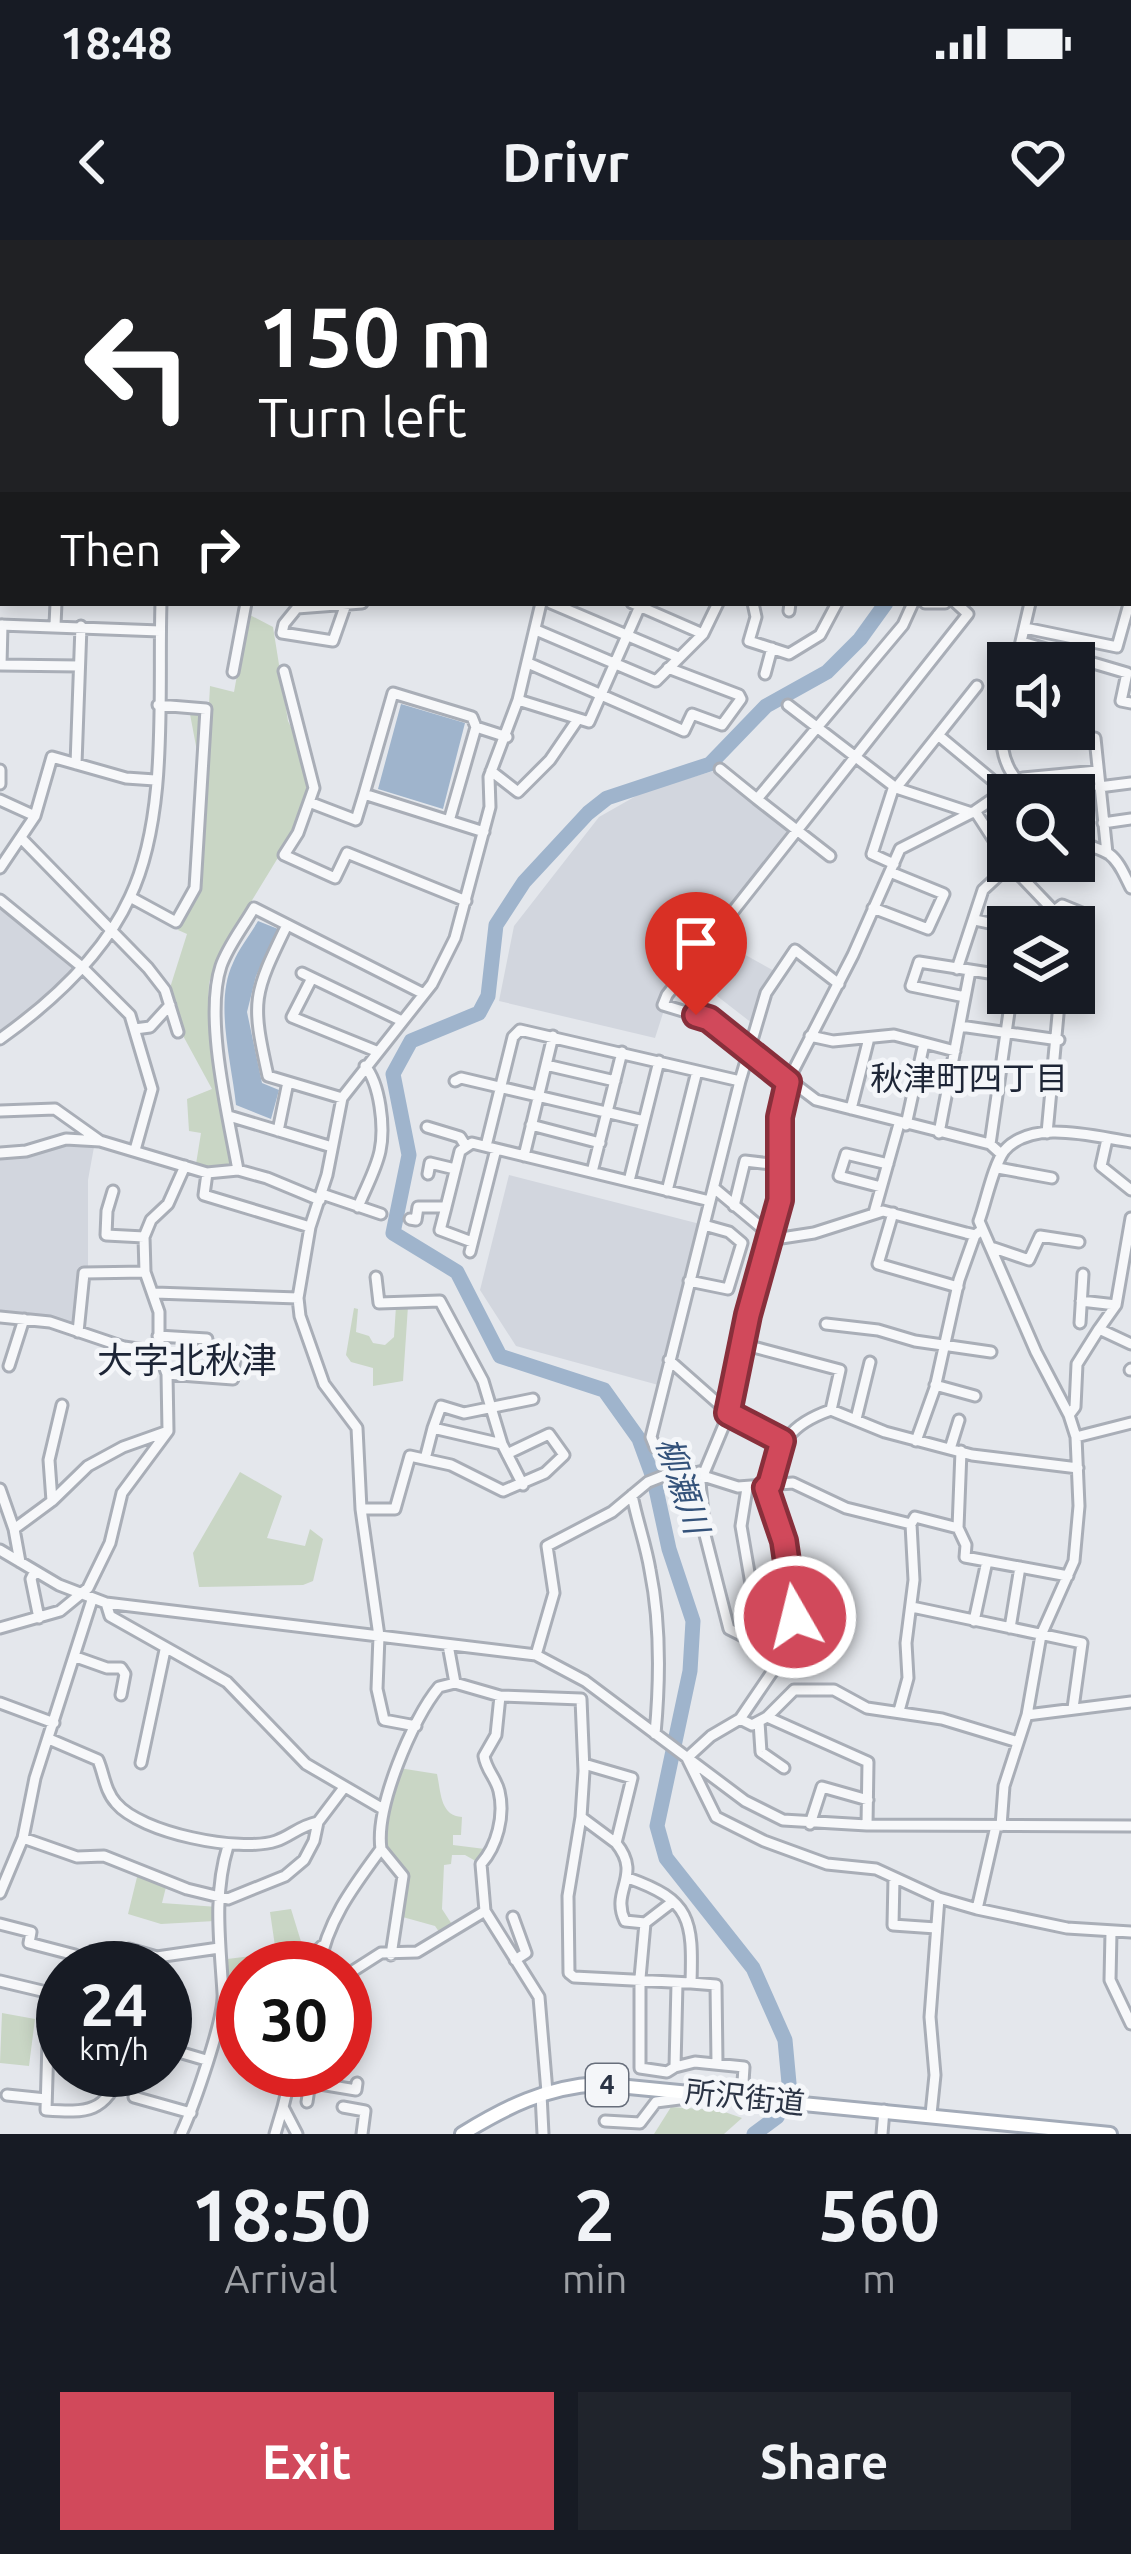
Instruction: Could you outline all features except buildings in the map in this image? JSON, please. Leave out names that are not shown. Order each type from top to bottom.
[{"type":"main road","name":"所沢街道","points":[[462,2134],[504,2108],[544,2093],[598,2084],[1110,2134]]},
{"type":"street","points":[[55,625],[56,606]]},
{"type":"street","points":[[0,1040],[45,1006],[82,967],[130,897],[152,814],[161,606]]},
{"type":"street","points":[[233,672],[245,606]]},
{"type":"street","points":[[322,606],[297,608],[282,633],[333,641],[345,606]]},
{"type":"street","points":[[416,1726],[384,1720],[376,1678],[379,1636],[361,1509],[357,1428],[324,1384],[298,1298],[342,1098],[446,962],[490,807],[491,771],[507,737],[540,606]]},
{"type":"street","points":[[558,606],[678,657]]},
{"type":"street","points":[[518,700],[589,722],[635,606]]},
{"type":"street","points":[[641,606],[703,634]]},
{"type":"street","points":[[672,619],[678,606]]},
{"type":"street","points":[[536,630],[656,681],[703,634],[717,606]]},
{"type":"street","points":[[754,606],[756,617],[748,641],[789,654],[820,635],[835,606]]},
{"type":"street","points":[[757,799],[903,625],[912,606]]},
{"type":"street","points":[[959,606],[968,614],[663,1001],[665,1007],[709,1019],[816,1100],[990,1144],[1001,1154]]},
{"type":"street","points":[[1022,642],[1029,606]]},
{"type":"street","points":[[1025,628],[1117,647],[1128,606]]},
{"type":"street","points":[[79,666],[1,665],[1,626],[160,631]]},
{"type":"street","points":[[76,764],[80,626]]},
{"type":"street","points":[[737,627],[751,633]]},
{"type":"street","points":[[764,674],[772,648]]},
{"type":"street","points":[[527,663],[684,731],[692,714],[722,725],[739,695],[668,668]]},
{"type":"street","points":[[1095,664],[1127,673],[1121,701],[1131,703]]},
{"type":"street","points":[[284,671],[314,788],[284,855],[335,878],[347,853],[466,901]]},
{"type":"street","points":[[873,908],[928,929],[944,893],[872,854],[895,787],[977,686]]},
{"type":"street","points":[[310,802],[356,820],[393,693],[472,717],[476,727],[448,821]]},
{"type":"street","points":[[130,897],[176,922],[195,888],[206,709],[158,705]]},
{"type":"street","points":[[788,705],[895,787],[973,812],[987,832]]},
{"type":"street","points":[[491,771],[518,792],[550,760],[578,719]]},
{"type":"street","points":[[476,727],[507,737]]},
{"type":"street","points":[[938,736],[987,776]]},
{"type":"street","points":[[1095,749],[1107,853]]},
{"type":"street","points":[[0,868],[35,816],[52,758],[126,778],[155,780]]},
{"type":"street","points":[[720,769],[830,856]]},
{"type":"street","points":[[0,770],[0,784]]},
{"type":"street","points":[[1074,774],[1097,771]]},
{"type":"street","points":[[1100,787],[1131,784]]},
{"type":"street","points":[[364,794],[484,832]]},
{"type":"street","points":[[0,800],[35,816]]},
{"type":"street","points":[[783,1656],[728,1629],[705,1534],[701,1473],[728,1413],[780,1200],[780,1117],[788,1082],[900,849],[987,801]]},
{"type":"street","points":[[1103,823],[1131,819]]},
{"type":"street","points":[[21,838],[165,990],[178,1032]]},
{"type":"street","points":[[1095,848],[1107,853],[1128,877],[1131,888]]},
{"type":"street","points":[[957,969],[982,890],[991,882]]},
{"type":"street","points":[[1026,882],[1049,906]]},
{"type":"street","points":[[0,900],[82,967],[130,1015],[152,1088],[135,1150]]},
{"type":"street","points":[[238,1170],[214,1037],[217,982],[223,960],[254,908],[424,994]]},
{"type":"street","points":[[975,920],[987,923]]},
{"type":"street","points":[[287,925],[262,975],[254,1012],[268,1076],[342,1098]]},
{"type":"street","points":[[839,984],[795,950],[766,993],[651,1436],[656,1447],[681,1469],[747,1488],[793,1483],[846,1508],[911,1524]]},
{"type":"street","points":[[965,997],[911,986],[919,962],[987,973]]},
{"type":"street","points":[[939,1133],[970,971]]},
{"type":"street","points":[[376,1051],[292,1017],[307,975],[402,1021]]},
{"type":"street","points":[[135,1029],[150,1027],[170,1005]]},
{"type":"street","points":[[990,1144],[1009,1014]]},
{"type":"street","points":[[1047,1132],[1060,1014]]},
{"type":"street","points":[[960,1026],[1059,1040]]},
{"type":"street","points":[[465,1145],[440,1230],[471,1247],[516,1033],[524,1029],[740,1081]]},
{"type":"street","points":[[810,1036],[833,1042],[894,1035],[955,1051]]},
{"type":"street","points":[[524,1156],[554,1036]]},
{"type":"street","points":[[851,1109],[869,1038]]},
{"type":"street","points":[[874,1213],[924,1043]]},
{"type":"street","points":[[592,1172],[622,1052]]},
{"type":"street","points":[[629,1181],[659,1061]]},
{"type":"street","points":[[546,1065],[615,1081]]},
{"type":"street","points":[[358,1207],[380,1153],[381,1133],[374,1077],[364,1066]]},
{"type":"street","points":[[667,1191],[698,1071]]},
{"type":"street","points":[[454,1081],[461,1078],[644,1121]]},
{"type":"street","points":[[278,1131],[288,1082]]},
{"type":"street","points":[[0,1111],[55,1109],[100,1141]]},
{"type":"street","points":[[229,1116],[332,1147]]},
{"type":"street","points":[[531,1125],[600,1143]]},
{"type":"street","points":[[427,1127],[460,1137],[465,1145]]},
{"type":"street","points":[[916,1441],[1001,1154],[1022,1139],[1047,1132],[1131,1142]]},
{"type":"street","points":[[0,1153],[66,1139],[100,1141],[207,1173],[238,1170],[380,1214]]},
{"type":"street","points":[[1107,1139],[1101,1166],[1131,1190]]},
{"type":"street","points":[[465,1145],[710,1201]]},
{"type":"street","points":[[881,1187],[839,1175],[846,1154],[888,1164]]},
{"type":"street","points":[[734,1206],[745,1161],[780,1166]]},
{"type":"street","points":[[428,1174],[430,1163],[455,1168]]},
{"type":"street","points":[[0,1893],[22,1838],[35,1778],[76,1657],[86,1598],[110,1544],[122,1493],[168,1431],[167,1374],[159,1352],[160,1312],[145,1272],[144,1238],[151,1220],[168,1204],[185,1166]]},
{"type":"street","points":[[998,1168],[1052,1178]]},
{"type":"street","points":[[207,1173],[204,1195],[310,1227]]},
{"type":"street","points":[[714,1187],[769,1237],[795,1238],[874,1213],[978,1233],[992,1248],[1069,1415],[1078,1468],[1077,1547],[1041,1635],[1027,1715],[1004,1786],[977,1909]]},
{"type":"street","points":[[113,1191],[106,1235],[144,1238]]},
{"type":"street","points":[[410,1219],[416,1220],[418,1207],[446,1208]]},
{"type":"street","points":[[892,1213],[878,1264],[958,1287]]},
{"type":"street","points":[[1069,1415],[1075,1407],[1077,1364],[1117,1299],[1131,1218]]},
{"type":"street","points":[[689,1281],[728,1289],[742,1243],[729,1232],[704,1225]]},
{"type":"street","points":[[992,1248],[1029,1260],[1040,1236],[1079,1242]]},
{"type":"street","points":[[79,1333],[84,1273],[145,1272]]},
{"type":"street","points":[[1080,1323],[1083,1274]]},
{"type":"street","points":[[376,1277],[379,1303],[440,1301],[483,1382],[505,1449],[523,1485]]},
{"type":"street","points":[[155,1293],[298,1298]]},
{"type":"street","points":[[1081,1301],[1131,1296]]},
{"type":"street","points":[[0,1317],[50,1322],[124,1348],[159,1352]]},
{"type":"street","points":[[9,1366],[23,1319]]},
{"type":"street","points":[[826,1324],[991,1352]]},
{"type":"street","points":[[1099,1329],[1131,1344]]},
{"type":"street","points":[[158,1336],[207,1339],[206,1350],[235,1353],[233,1378],[167,1374]]},
{"type":"street","points":[[742,1344],[840,1370],[831,1410]]},
{"type":"street","points":[[668,1360],[728,1413],[782,1441]]},
{"type":"street","points":[[856,1419],[870,1362]]},
{"type":"street","points":[[935,1384],[975,1396]]},
{"type":"street","points":[[425,1460],[441,1406],[464,1413],[533,1399]]},
{"type":"street","points":[[52,1501],[49,1460],[62,1406]]},
{"type":"street","points":[[687,1758],[740,1719],[783,1656],[795,1617],[784,1541],[768,1486],[782,1441],[811,1417],[831,1410],[916,1441],[1078,1468]]},
{"type":"street","points":[[959,1420],[955,1450],[964,1557],[1068,1576]]},
{"type":"street","points":[[1076,1437],[1131,1423]]},
{"type":"street","points":[[361,1509],[395,1509],[410,1456],[451,1465],[502,1491],[545,1473],[564,1455],[548,1434],[505,1449],[434,1428]]},
{"type":"street","points":[[14,1529],[88,1466],[168,1431]]},
{"type":"street","points":[[536,1655],[554,1593],[547,1546],[612,1512],[648,1482],[681,1469]]},
{"type":"street","points":[[747,1488],[741,1526],[756,1613],[795,1617]]},
{"type":"street","points":[[0,1489],[20,1562]]},
{"type":"street","points":[[632,1495],[650,1570],[657,1634],[656,1735]]},
{"type":"street","points":[[899,1711],[908,1678],[905,1643],[912,1607],[911,1524],[915,1516],[958,1528]]},
{"type":"street","points":[[0,1550],[86,1598],[106,1604],[536,1655],[606,1696],[758,1810],[783,1820],[1131,1826]]},
{"type":"street","points":[[974,1621],[986,1561]]},
{"type":"street","points":[[1010,1628],[1020,1567]]},
{"type":"street","points":[[35,1571],[31,1579],[39,1618]]},
{"type":"street","points":[[2,1623],[39,1618],[86,1598]]},
{"type":"street","points":[[106,1604],[110,1616],[233,1687],[291,1751],[344,1789],[383,1809]]},
{"type":"street","points":[[912,1607],[1082,1643],[1072,1708]]},
{"type":"street","points":[[448,1645],[455,1683]]},
{"type":"street","points":[[141,1763],[165,1650]]},
{"type":"street","points":[[76,1657],[121,1668],[125,1674],[121,1695]]},
{"type":"street","points":[[391,1955],[403,1876],[381,1849],[383,1809],[436,1689],[455,1683],[500,1696],[597,1704],[606,1696]]},
{"type":"street","points":[[740,1719],[752,1725],[794,1690],[834,1690],[867,1708],[899,1711],[1018,1742]]},
{"type":"street","points":[[500,1696],[496,1735],[484,1756],[499,1790],[497,1841],[481,1864],[485,1911],[538,1997],[543,2134]]},
{"type":"street","points":[[581,1700],[584,1764],[568,1896],[569,1973],[716,1985],[717,2062]]},
{"type":"street","points":[[1027,1715],[1131,1702]]},
{"type":"street","points":[[0,1703],[54,1723]]},
{"type":"street","points":[[763,1719],[761,1752],[784,1768]]},
{"type":"street","points":[[763,1719],[868,1762],[867,1825]]},
{"type":"street","points":[[49,1739],[98,1760],[106,1786],[122,1809],[149,1823],[228,1846],[279,1840],[299,1826],[318,1822]]},
{"type":"street","points":[[687,1758],[716,1817],[827,1864],[876,1869],[939,1898],[977,1909],[1067,1928],[1131,1932]]},
{"type":"street","points":[[584,1764],[632,1778],[616,1843]]},
{"type":"street","points":[[810,1824],[822,1787],[868,1800]]},
{"type":"street","points":[[22,1838],[77,1857],[104,1856],[187,1889],[228,1898],[285,1876],[309,1854],[318,1822],[344,1789]]},
{"type":"street","points":[[581,1817],[627,1856],[628,1878],[620,1894],[620,1914],[625,1921],[644,1923],[670,1903]]},
{"type":"street","points":[[219,1941],[220,1871],[228,1846]]},
{"type":"street","points":[[324,1941],[343,1901],[381,1849]]},
{"type":"street","points":[[628,1878],[662,1890],[679,1907],[693,1934],[691,1983]]},
{"type":"street","points":[[895,1878],[893,1925],[936,1928]]},
{"type":"street","points":[[931,2114],[935,2075],[930,2017],[939,1898]]},
{"type":"street","points":[[372,1959],[381,1953],[416,1952],[485,1911]]},
{"type":"street","points":[[513,1917],[526,1953],[515,1960]]},
{"type":"street","points":[[644,1923],[640,2068],[667,2072],[717,2062],[744,2067],[742,2098]]},
{"type":"street","points":[[0,1924],[31,1932],[29,1943],[36,1945]]},
{"type":"street","points":[[1111,1932],[1110,1981],[1131,2024]]},
{"type":"street","points":[[427,1946],[435,1960]]},
{"type":"street","points":[[0,1981],[36,1990]]},
{"type":"street","points":[[675,2067],[677,1983]]},
{"type":"street","points":[[181,2134],[216,2024]]},
{"type":"street","points":[[192,2056],[206,2060]]},
{"type":"street","points":[[605,2121],[640,2123],[656,2102],[708,2094]]},
{"type":"street","points":[[8,2095],[46,2099],[46,2110],[77,2112],[97,2108],[107,2097]]},
{"type":"street","points":[[134,2097],[191,2113]]},
{"type":"street","points":[[274,2134],[286,2097]]},
{"type":"street","points":[[307,2102],[308,2097]]},
{"type":"street","points":[[343,2107],[365,2111],[362,2134]]},
{"type":"street","points":[[283,2108],[297,2134]]},
{"type":"street","points":[[883,2134],[884,2110]]},
{"type":"street","points":[[964,2134],[965,2118]]},
{"type":"shaded area","points":[[720,769],[798,831],[663,1001],[655,1038],[499,1001],[514,926],[599,817],[643,792]]},
{"type":"shaded area","points":[[0,900],[82,967],[0,1039]]},
{"type":"shaded area","points":[[740,952],[778,973],[757,1027],[717,996],[723,973]]},
{"type":"shaded area","points":[[65,1143],[94,1147],[88,1180],[88,1269],[82,1269],[77,1327],[0,1314],[0,1157],[36,1153]]},
{"type":"shaded area","points":[[509,1175],[704,1225],[662,1386],[516,1346],[480,1290]]},
{"type":"green space","points":[[248,614],[273,627],[288,721],[315,776],[290,838],[218,956],[209,983],[208,1013],[232,1165],[205,1168],[196,1164],[201,1133],[189,1131],[187,1099],[212,1089],[181,1032],[169,991],[187,934],[178,930],[199,891],[205,794],[190,714],[209,704],[210,686],[234,692]]},
{"type":"green space","points":[[396,1306],[408,1306],[403,1381],[373,1386],[373,1368],[351,1362],[346,1355],[354,1308],[358,1309],[356,1332],[385,1345],[394,1337]]},
{"type":"green space","points":[[240,1472],[282,1496],[267,1538],[305,1546],[310,1529],[323,1539],[313,1581],[199,1587],[193,1553]]},
{"type":"green space","points":[[399,1768],[437,1774],[445,1808],[462,1817],[461,1835],[453,1835],[453,1845],[493,1850],[481,1864],[465,1855],[452,1855],[451,1864],[444,1865],[442,1909],[455,1929],[442,1936],[435,1926],[399,1916],[403,1876],[381,1849],[383,1809]]},
{"type":"green space","points":[[139,1869],[168,1879],[162,1903],[218,1907],[215,1921],[161,1924],[128,1914]]},
{"type":"green space","points":[[291,1909],[301,1941],[274,1941],[270,1912]]},
{"type":"green space","points":[[2,2013],[35,2019],[29,2066],[0,2063]]},
{"type":"green space","points":[[671,2107],[719,2110],[742,2118],[724,2134],[654,2134]]},
{"type":"water","points":[[401,704],[465,723],[443,809],[378,789]]},
{"type":"water","points":[[258,921],[278,929],[256,976],[247,1012],[262,1083],[279,1090],[271,1119],[236,1105],[225,1014],[233,963]]},
{"type":"waterway","name":"柳瀬川","points":[[754,2134],[777,2117],[790,2094],[785,2040],[753,1968],[666,1858],[657,1826],[690,1671],[693,1621],[669,1549],[654,1480],[639,1439],[604,1390],[500,1356],[457,1272],[393,1233],[409,1155],[393,1074],[411,1041],[479,1013],[488,996],[496,925],[524,882],[588,813],[607,798],[710,764],[766,706],[827,672],[884,606]]},
{"type":"district","name":"秋津町四丁目","points":[[969,1078]]},
{"type":"district","name":"大字北秋津","points":[[187,1360]]},
{"type":"route","points":[[696,1015],[709,1019],[788,1082],[780,1117],[780,1200],[748,1315],[728,1413],[782,1441],[766,1488],[784,1541],[795,1617]]}]
